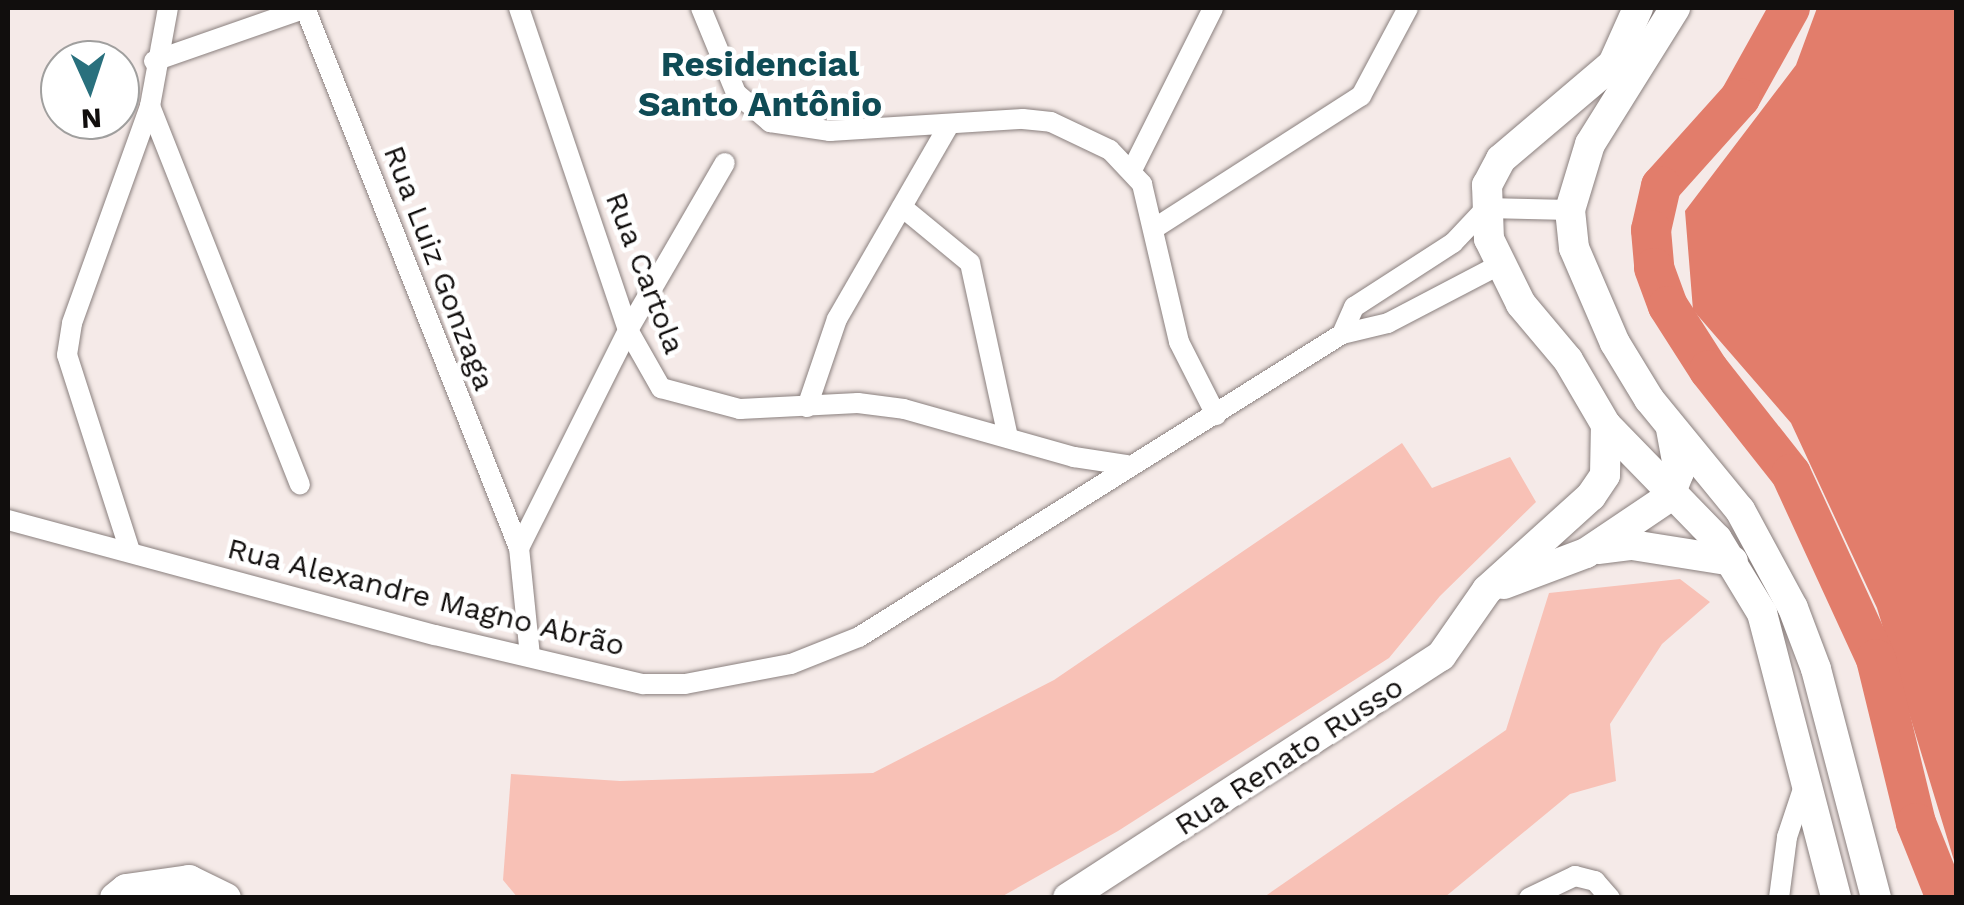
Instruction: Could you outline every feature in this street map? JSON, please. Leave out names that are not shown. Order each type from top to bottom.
[{"type":"main road","points":[[1638,8],[1612,64],[1501,159],[1487,185],[1486,208],[1499,265],[1568,360],[1621,423],[1648,444],[1660,436],[1659,409]]},
{"type":"main road","points":[[1675,8],[1590,144],[1570,210],[1581,274],[1659,409],[1740,510],[1792,608],[1816,669],[1876,898]]},
{"type":"main road","points":[[1568,360],[1606,425],[1733,562],[1778,656],[1836,898]]},
{"type":"main road","points":[[1586,553],[1670,497],[1679,472],[1659,409]]},
{"type":"main road","name":"Rua Renato Russo","points":[[1068,898],[1441,656],[1487,590],[1591,496],[1606,474],[1606,425]]},
{"type":"main road","points":[[1487,590],[1586,553],[1632,545],[1733,562]]},
{"type":"main road","points":[[115,898],[126,889],[189,880],[226,898]]},
{"type":"street","points":[[130,551],[66,356],[72,323],[150,106],[154,61],[168,8]]},
{"type":"street","points":[[154,61],[306,8]]},
{"type":"street","name":"Rua Luiz Gonzaga","points":[[306,8],[519,548],[530,656]]},
{"type":"street","name":"Rua Cartola","points":[[519,8],[628,330],[655,381],[672,394],[740,410],[858,403],[904,410],[1128,465]]},
{"type":"street","points":[[700,8],[736,93],[770,122],[830,130],[1051,122],[1110,150],[1132,170],[1155,228],[1178,342],[1216,415]]},
{"type":"street","points":[[1132,170],[1213,8]]},
{"type":"street","points":[[1155,228],[1361,96],[1408,8]]},
{"type":"street","points":[[150,106],[300,484]]},
{"type":"street","points":[[807,407],[837,320],[949,125]]},
{"type":"street","points":[[519,548],[628,330],[725,163]]},
{"type":"street","points":[[902,207],[970,263],[1008,437]]},
{"type":"street","points":[[1342,334],[1354,307],[1453,243],[1486,208],[1570,210]]},
{"type":"street","points":[[1342,334],[1378,327],[1499,265]]},
{"type":"street","points":[[1410,272],[1432,298]]},
{"type":"street","name":"Rua Alexandre Magno Abrão","points":[[8,520],[643,684],[685,684],[791,664],[899,616],[1128,465],[1216,415],[1342,334]]},
{"type":"street","points":[[1779,898],[1787,837],[1807,779]]},
{"type":"street","points":[[1529,898],[1575,876],[1594,880],[1610,898]]},
{"type":"shaded area","points":[[1817,8],[1956,8],[1956,867],[1877,608],[1791,423],[1693,310],[1685,211],[1796,65]]},
{"type":"shaded area","points":[[1402,443],[1432,488],[1510,457],[1536,502],[1440,596],[1389,658],[1118,831],[1001,897],[518,898],[503,880],[511,774],[620,781],[873,773],[1054,680]]},
{"type":"shaded area","points":[[1680,579],[1710,602],[1662,644],[1610,724],[1616,781],[1570,794],[1445,897],[1264,897],[1506,730],[1549,593]]},
{"type":"waterway","points":[[1790,8],[1740,98],[1661,186],[1651,230],[1654,268],[1668,306],[1709,370],[1791,474],[1876,659],[1916,823],[1946,898]]},
{"type":"district","name":"Residencial Santo Antônio","points":[[760,84]]}]
